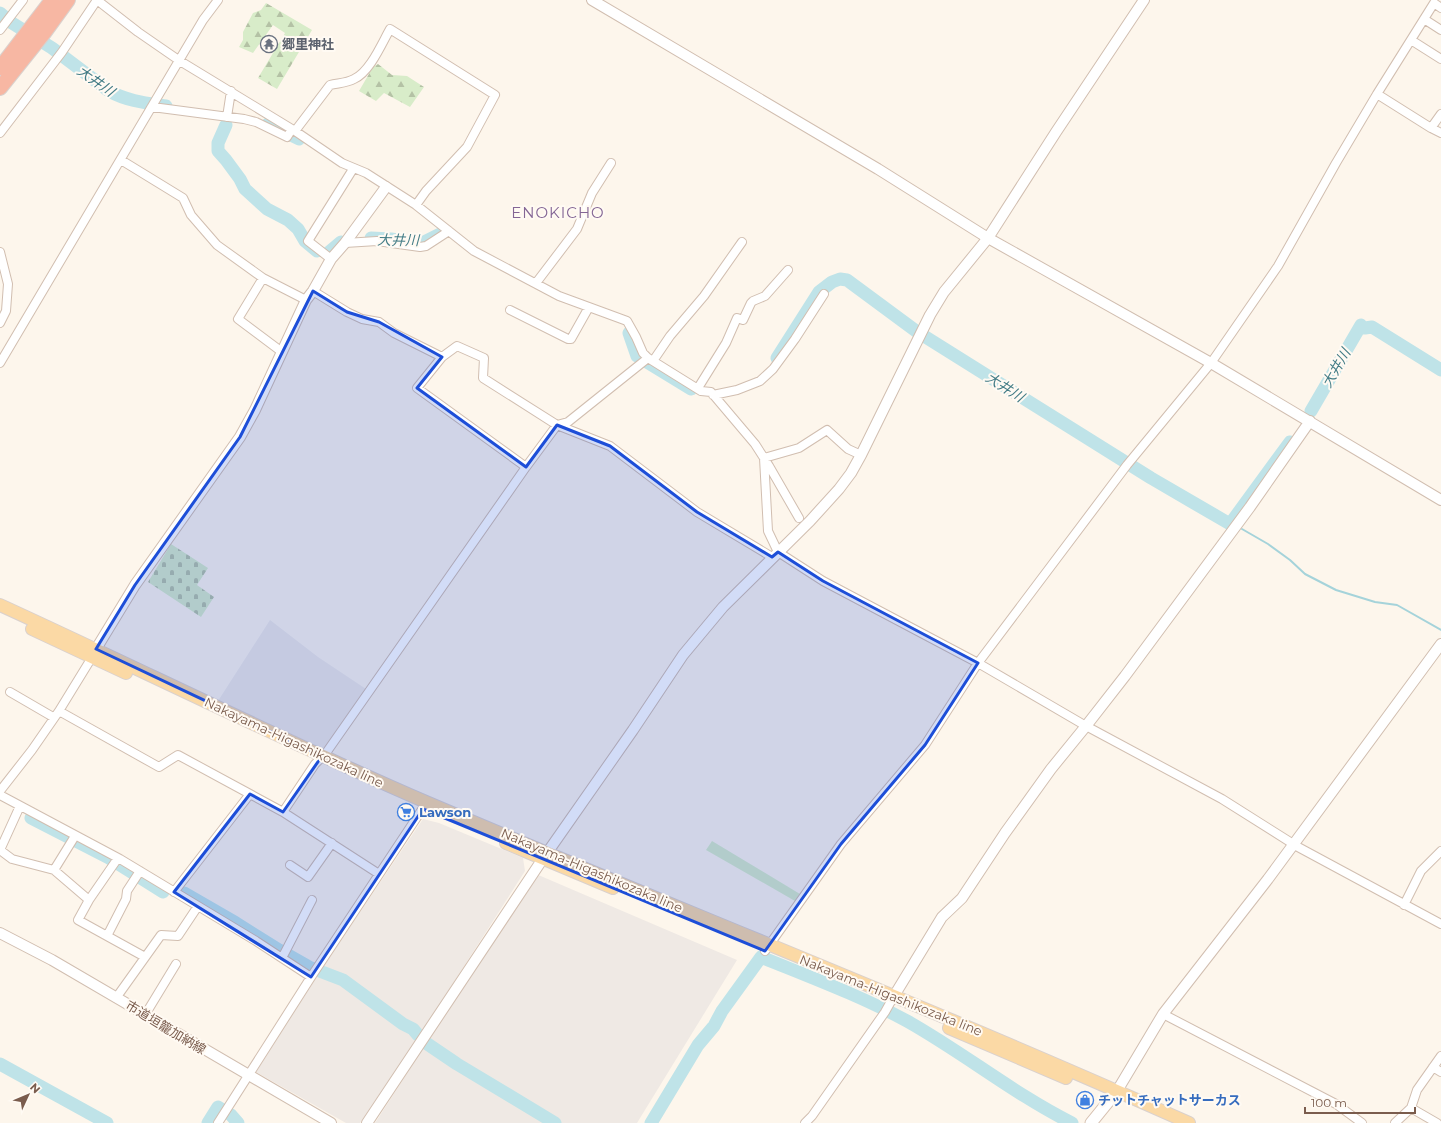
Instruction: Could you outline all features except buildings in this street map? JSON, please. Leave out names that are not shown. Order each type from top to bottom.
[{"type":"highway","points":[[0,95],[22,49],[36,27],[48,0]]},
{"type":"highway","points":[[0,88],[52,0]]},
{"type":"highway","points":[[36,27],[68,0]]},
{"type":"highway","points":[[0,56],[22,49]]},
{"type":"highway","points":[[0,68],[22,49]]},
{"type":"main road","name":"Nakayama-Higashikozaka line","points":[[0,605],[95,653],[320,759],[545,856],[768,948],[889,1005],[1002,1041],[1115,1094],[1170,1123]]},
{"type":"main road","name":"Nakayama-Higashikozaka line","points":[[0,614],[95,653]]},
{"type":"main road","name":"Nakayama-Higashikozaka line","points":[[1115,1094],[1189,1123]]},
{"type":"main road","points":[[1091,1123],[1115,1094]]},
{"type":"street","points":[[2,28],[23,0]]},
{"type":"street","points":[[0,132],[60,54],[97,0],[138,32],[231,91],[291,132],[342,164],[366,173],[416,205],[474,251],[560,296],[627,321],[647,360],[701,391],[711,392],[713,394],[755,444],[770,466],[799,518]]},
{"type":"street","points":[[0,363],[203,20],[218,0]]},
{"type":"street","points":[[592,0],[878,169],[988,238],[1211,363],[1441,500]]},
{"type":"street","points":[[367,1123],[545,856],[633,730],[683,655],[723,607],[839,489],[851,473],[920,334],[944,292],[988,238],[1144,0]]},
{"type":"street","points":[[768,948],[841,844],[925,745],[978,663],[1128,463],[1211,363],[1278,266],[1377,94],[1424,18],[1437,4]]},
{"type":"street","points":[[1424,18],[1441,30]]},
{"type":"street","points":[[152,107],[227,114],[256,122],[287,137],[330,84],[356,79],[363,73],[370,64],[390,28],[495,94],[467,147],[426,191],[416,205]]},
{"type":"street","points":[[1411,40],[1441,60]]},
{"type":"street","points":[[227,114],[231,91]]},
{"type":"street","points":[[1377,94],[1441,133]]},
{"type":"street","points":[[1431,128],[1441,114]]},
{"type":"street","points":[[121,160],[183,198],[190,214],[217,245],[263,278],[306,300]]},
{"type":"street","points":[[536,283],[577,229],[592,193],[611,163]]},
{"type":"street","points":[[331,259],[308,241],[352,169]]},
{"type":"street","points":[[0,791],[32,750],[56,714],[95,653],[135,585],[240,437],[255,410],[306,300],[313,291],[331,259],[386,187]]},
{"type":"street","points":[[344,243],[377,241],[420,247],[426,246],[449,231]]},
{"type":"street","points":[[284,812],[526,467],[558,425],[568,422],[647,360],[670,336],[704,296],[742,242]]},
{"type":"street","points":[[0,252],[8,284],[6,312],[0,323]]},
{"type":"street","points":[[698,388],[726,344],[737,318],[743,320],[751,303],[765,296],[788,270]]},
{"type":"street","points":[[263,278],[238,319],[282,352]]},
{"type":"street","points":[[313,291],[347,312],[362,319],[379,322],[394,333],[442,357]]},
{"type":"street","points":[[713,394],[737,390],[760,381],[773,369],[795,339],[824,294]]},
{"type":"street","points":[[510,310],[550,331],[571,339],[589,307]]},
{"type":"street","points":[[526,467],[417,388],[442,357],[457,346],[484,358],[482,378],[558,425],[610,446],[697,512],[978,663],[1086,726],[1222,799],[1293,844],[1441,924]]},
{"type":"street","points":[[805,1123],[812,1116],[889,1005],[942,917],[962,898],[1005,832],[1051,769],[1086,726],[1246,513],[1310,421]]},
{"type":"street","points":[[764,458],[799,448],[827,430],[848,448],[861,455]]},
{"type":"street","points":[[764,458],[768,531],[775,555]]},
{"type":"street","points":[[1115,1094],[1163,1014],[1268,879],[1441,644]]},
{"type":"street","points":[[10,692],[160,767],[178,756],[284,812],[379,874]]},
{"type":"street","points":[[174,892],[250,794]]},
{"type":"street","points":[[0,796],[118,858],[256,941],[284,954],[314,972]]},
{"type":"street","points":[[218,1123],[314,972],[425,805]]},
{"type":"street","points":[[20,806],[0,850],[12,859],[54,870],[89,900]]},
{"type":"street","points":[[54,870],[75,836]]},
{"type":"street","points":[[290,865],[308,877],[332,844]]},
{"type":"street","points":[[1404,905],[1422,871],[1441,851]]},
{"type":"street","points":[[118,858],[89,900],[78,920],[145,957]]},
{"type":"street","points":[[107,936],[126,899],[127,891],[140,872]]},
{"type":"street","points":[[284,954],[312,900]]},
{"type":"street","points":[[116,998],[160,935],[178,936],[198,906]]},
{"type":"street","name":"市道垣籠加納線","points":[[0,933],[52,960],[330,1123]]},
{"type":"street","points":[[145,1015],[176,964]]},
{"type":"street","points":[[1163,1014],[1336,1104],[1362,1123]]},
{"type":"street","points":[[1395,1123],[1411,1108],[1417,1090],[1441,1056]]},
{"type":"street","points":[[1433,1067],[1441,1072]]},
{"type":"street","points":[[1411,1108],[1437,1123]]},
{"type":"highlighted area","points":[[313,291],[347,312],[379,322],[442,357],[417,388],[526,467],[557,425],[610,446],[697,512],[772,557],[778,552],[823,581],[978,663],[925,745],[841,844],[765,951],[423,809],[311,977],[174,892],[250,794],[283,812],[322,756],[96,649],[135,585],[240,437]]},
{"type":"shaded area","points":[[270,620],[318,657],[366,689],[324,749],[218,701]]},
{"type":"shaded area","points":[[423,819],[439,823],[523,858],[525,871],[427,1024],[360,1123],[346,1123],[256,1072],[323,967]]},
{"type":"shaded area","points":[[536,874],[737,960],[637,1123],[375,1123]]},
{"type":"green space","points":[[266,3],[312,30],[277,89],[258,78],[285,33],[273,25],[253,53],[239,47],[243,40],[243,32],[253,13],[261,10]]},
{"type":"green space","points":[[378,64],[392,75],[407,76],[424,87],[410,107],[384,93],[376,101],[359,91],[373,67]]},
{"type":"green space","points":[[171,544],[208,568],[197,585],[214,597],[201,617],[148,582]]},
{"type":"green space","points":[[712,841],[800,894],[795,901],[706,850]]},
{"type":"waterway","name":"大井川","points":[[0,13],[12,23],[52,48],[109,91],[144,103],[166,106]]},
{"type":"waterway","points":[[268,124],[299,139]]},
{"type":"waterway","name":"大井川","points":[[226,125],[218,143],[218,151],[240,179],[245,189],[267,209],[288,220],[298,229],[305,241],[317,251]]},
{"type":"waterway","name":"大井川","points":[[371,238],[391,239],[420,244],[442,233]]},
{"type":"waterway","name":"大井川","points":[[328,253],[341,242]]},
{"type":"waterway","name":"大井川","points":[[777,358],[819,292],[832,282],[840,279],[847,280],[916,331],[1151,478],[1230,524],[1290,442]]},
{"type":"waterway","name":"大井川","points":[[1311,411],[1361,325]]},
{"type":"waterway","name":"大井川","points":[[1365,328],[1372,327],[1441,370]]},
{"type":"waterway","name":"大井川","points":[[629,333],[637,356],[691,389]]},
{"type":"waterway","points":[[1242,529],[1268,544],[1290,560],[1305,574],[1336,590],[1375,602],[1397,605],[1441,630]]},
{"type":"waterway","points":[[31,818],[109,858],[163,892]]},
{"type":"waterway","points":[[184,893],[309,967],[343,980],[403,1024],[413,1029],[418,1035]]},
{"type":"waterway","points":[[651,1123],[698,1045],[714,1026],[722,1011],[761,957],[854,995],[907,1021],[949,1046],[1051,1112],[1072,1123]]},
{"type":"waterway","points":[[426,1043],[457,1064],[555,1123]]},
{"type":"waterway","points":[[0,1064],[107,1123]]},
{"type":"waterway","points":[[208,1123],[218,1107],[231,1115],[238,1123]]},
{"type":"place","name":"郷里神社","points":[[269,44]]},
{"type":"place","name":"Lawson","points":[[406,812]]},
{"type":"place","name":"チットチャットサーカス","points":[[1085,1100]]},
{"type":"district","name":"ENOKICHO","points":[[558,212]]}]
